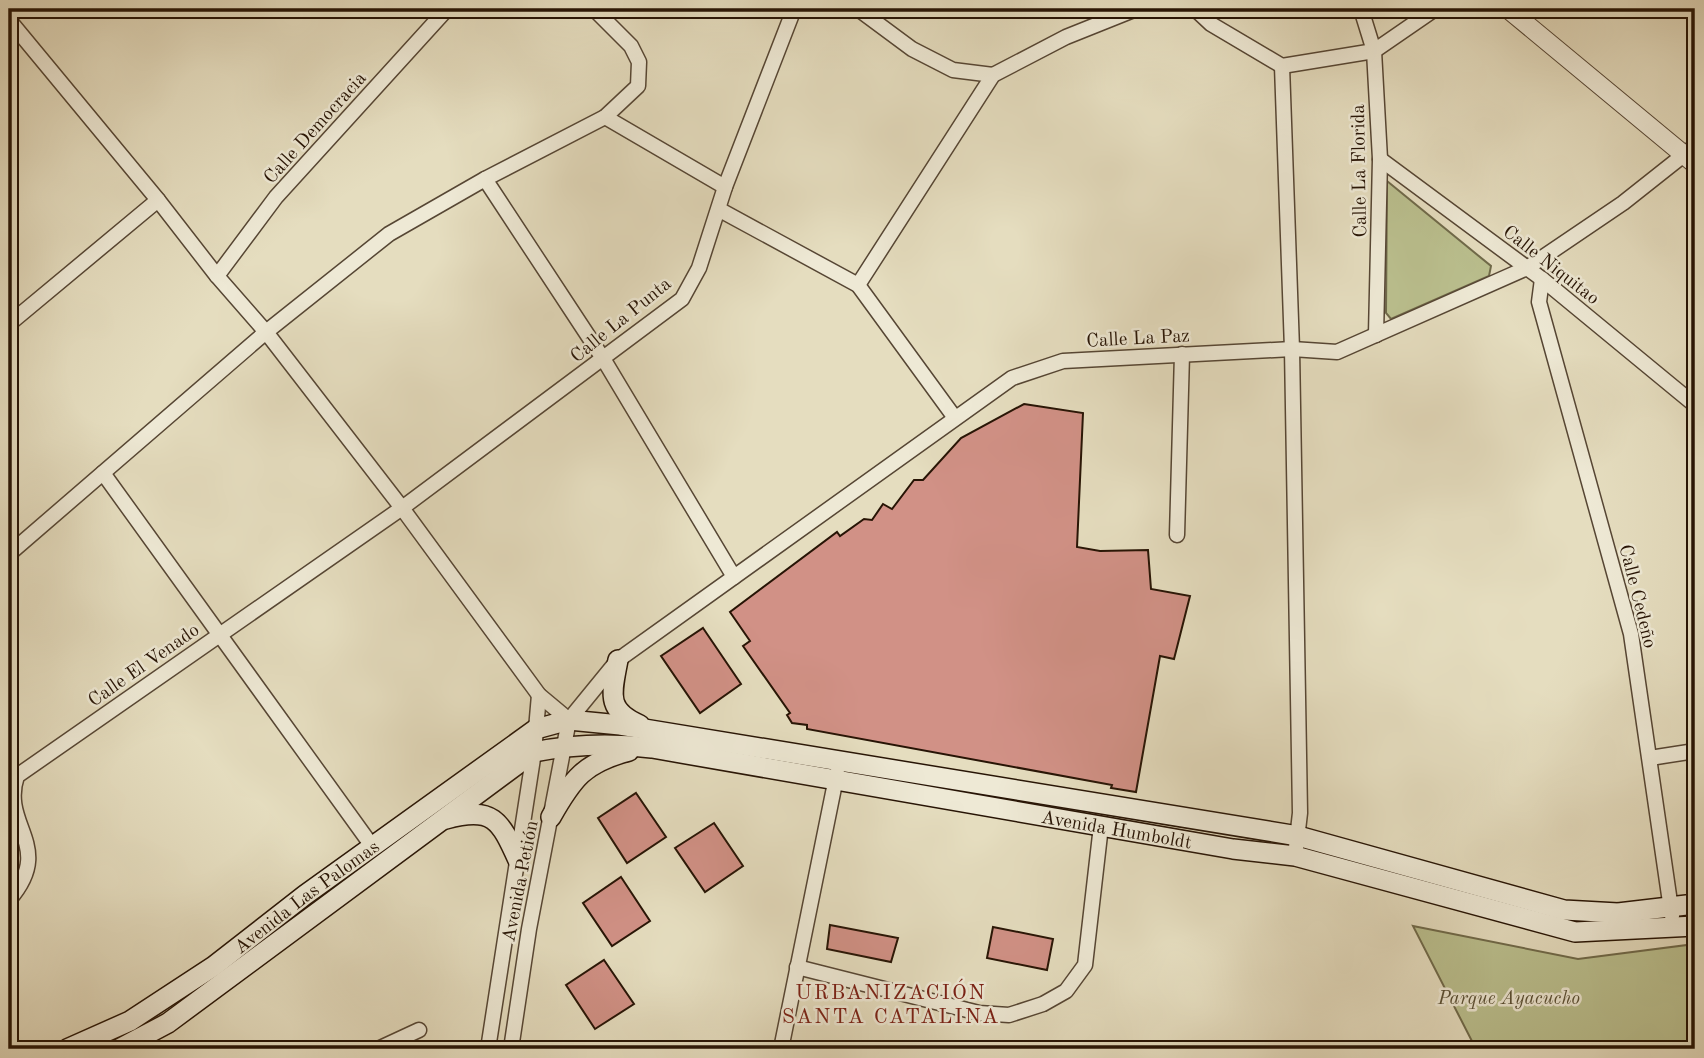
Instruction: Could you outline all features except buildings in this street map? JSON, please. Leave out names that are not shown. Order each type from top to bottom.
[{"type":"main road","points":[[551,817],[572,781],[585,769],[602,758],[648,739],[625,719],[615,706],[612,692],[618,660]]},
{"type":"main road","name":"Avenida Humboldt","points":[[536,729],[569,720],[648,739],[837,771],[1298,836],[1575,932],[1695,926]]},
{"type":"main road","name":"Avenida Las Palomas","points":[[67,1049],[130,1021],[214,965],[372,846],[536,729]]},
{"type":"main road","name":"Avenida Humboldt","points":[[534,752],[648,739]]},
{"type":"main road","name":"Avenida Las Palomas","points":[[120,1049],[179,1015],[435,822],[534,752]]},
{"type":"main road","name":"Avenida Humboldt","points":[[837,771],[1101,826],[1295,856],[1461,892],[1564,910],[1618,913],[1695,904]]},
{"type":"main road","points":[[435,822],[478,813],[492,817],[508,836],[518,860]]},
{"type":"street","name":"Calle Democracia","points":[[216,276],[276,197],[447,9]]},
{"type":"street","points":[[10,549],[103,473],[266,332],[389,234],[485,179],[605,117],[638,86],[639,62],[631,46],[594,9]]},
{"type":"street","name":"Calle La Punta","points":[[402,508],[604,360],[682,299],[699,268],[720,210],[725,187],[794,9]]},
{"type":"street","points":[[858,9],[912,50],[953,70],[993,75]]},
{"type":"street","points":[[858,285],[993,75],[1066,37],[1136,9]]},
{"type":"street","points":[[1195,9],[1211,24],[1282,66],[1374,51],[1435,9]]},
{"type":"street","name":"Calle La Florida","points":[[1361,9],[1374,51],[1380,159],[1376,335]]},
{"type":"street","points":[[1508,9],[1691,155]]},
{"type":"street","points":[[9,20],[158,200],[216,276],[266,332],[402,508],[539,695],[569,720]]},
{"type":"street","points":[[1282,66],[1292,349],[1298,836],[1295,856]]},
{"type":"street","points":[[605,117],[725,187]]},
{"type":"street","name":"Calle La Paz","points":[[569,720],[618,660],[1012,378],[1063,361],[1292,349],[1337,352],[1527,268],[1691,155]]},
{"type":"street","name":"Calle Niquitao","points":[[1380,159],[1542,279],[1695,405]]},
{"type":"street","points":[[485,179],[604,360],[734,577]]},
{"type":"street","points":[[11,318],[158,200]]},
{"type":"street","points":[[720,210],[858,285],[956,418]]},
{"type":"street","name":"Calle Cedeño","points":[[1542,279],[1539,302],[1631,634],[1672,906],[1673,928]]},
{"type":"street","points":[[1177,535],[1182,354]]},
{"type":"street","points":[[103,473],[372,846]]},
{"type":"street","name":"Calle El Venado","points":[[9,900],[23,884],[29,851],[10,800],[17,776],[402,508]]},
{"type":"street","name":"Avenida Petión","points":[[488,1049],[534,752],[539,695]]},
{"type":"street","name":"Avenida Petión","points":[[511,1049],[569,720]]},
{"type":"street","points":[[1650,758],[1695,751]]},
{"type":"street","points":[[781,1049],[837,771]]},
{"type":"street","points":[[797,967],[979,1013],[1009,1015],[1043,1004],[1066,990],[1086,965],[1101,826]]},
{"type":"street","points":[[379,1049],[419,1030]]},
{"type":"green space","points":[[1387,181],[1491,266],[1489,276],[1391,319],[1386,313]]},
{"type":"green space","name":"Parque Ayacucho","points":[[1413,926],[1578,959],[1695,944],[1695,1049],[1476,1049]]},
{"type":"district","name":"URBANIZACIÓN SANTA CATALINA","points":[[891,1004]]}]
